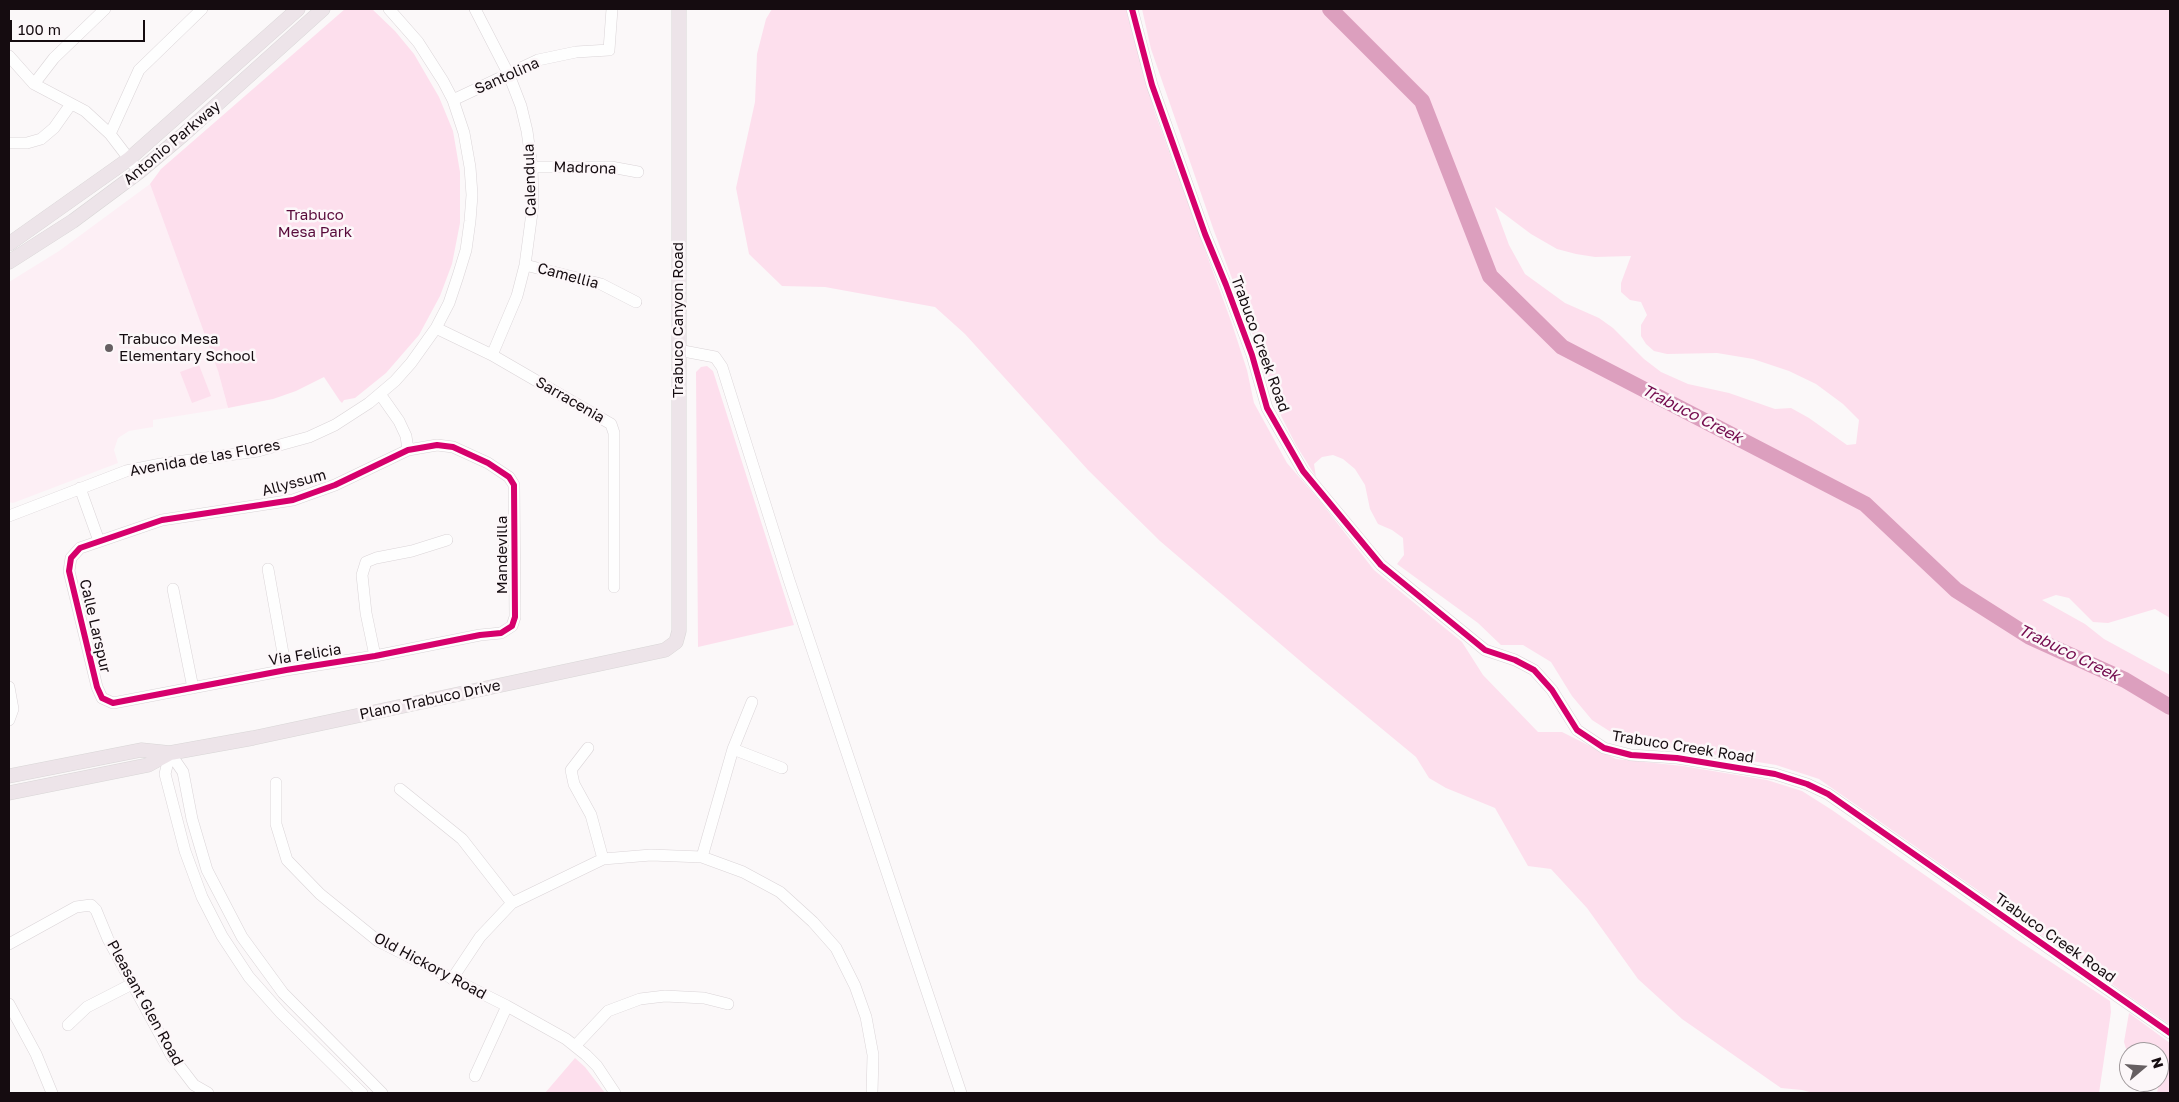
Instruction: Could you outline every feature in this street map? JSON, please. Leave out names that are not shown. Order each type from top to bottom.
[{"type":"main road","name":"Antonio Parkway","points":[[9,244],[130,159],[298,9]]},
{"type":"main road","name":"Antonio Parkway","points":[[9,262],[74,221],[139,172],[323,9]]},
{"type":"main road","name":"Trabuco Canyon Road","points":[[679,9],[679,631]]},
{"type":"main road","name":"Plano Trabuco Drive","points":[[9,776],[142,750],[170,753],[253,738],[665,650],[676,642],[679,631]]},
{"type":"main road","name":"Plano Trabuco Drive","points":[[9,793],[148,765],[170,753]]},
{"type":"street","points":[[34,84],[54,58],[105,9]]},
{"type":"street","points":[[110,134],[139,70],[202,9]]},
{"type":"street","name":"Avenida de las Flores","points":[[9,516],[80,488],[136,469],[282,446],[335,425],[380,394],[411,363],[436,328],[449,303],[466,250],[470,221],[470,167],[464,133],[453,100],[427,55],[389,9]]},
{"type":"street","name":"Calendula","points":[[475,9],[509,75],[525,122],[532,167],[533,205],[525,265],[517,296],[492,355]]},
{"type":"street","name":"Santolina","points":[[453,100],[538,60],[576,52],[610,50],[612,9]]},
{"type":"street","name":"Trabuco Creek Road","points":[[1132,9],[1152,85],[1205,234],[1252,355],[1267,408],[1303,471],[1381,565],[1485,650],[1515,660],[1534,670],[1552,690],[1577,730],[1604,748],[1631,755],[1678,758],[1775,774],[1807,784],[1828,794],[2170,1034]]},
{"type":"street","points":[[9,56],[34,84],[85,111],[110,134],[139,172]]},
{"type":"street","points":[[9,143],[27,143],[41,138],[54,128],[71,104]]},
{"type":"street","name":"Madrona","points":[[532,167],[610,168],[638,172]]},
{"type":"street","name":"Camellia","points":[[525,265],[601,284],[636,302]]},
{"type":"street","name":"Sarracenia","points":[[436,328],[492,355],[607,420],[613,428],[614,587]]},
{"type":"street","points":[[678,350],[715,358],[722,367],[789,580],[961,1093]]},
{"type":"street","points":[[380,394],[400,421],[406,436],[408,450]]},
{"type":"street","name":"Allyssum","points":[[71,558],[80,548],[162,520],[272,504],[307,495],[335,485],[408,450],[438,445],[453,447],[488,462],[509,477],[514,484]]},
{"type":"street","name":"Mandevilla","points":[[512,626],[515,617],[514,484]]},
{"type":"street","points":[[80,488],[99,541]]},
{"type":"street","points":[[375,656],[366,613],[362,574],[366,562],[447,540]]},
{"type":"street","name":"Calle Larspur","points":[[71,558],[69,571],[97,687],[102,698]]},
{"type":"street","points":[[268,569],[286,670]]},
{"type":"street","points":[[173,589],[193,688]]},
{"type":"street","name":"Via Felicia","points":[[102,698],[113,703],[286,670],[375,656],[480,635],[501,633],[512,626]]},
{"type":"street","points":[[9,686],[13,706],[10,718]]},
{"type":"street","points":[[702,857],[733,749],[752,702]]},
{"type":"street","points":[[588,748],[571,770],[574,784],[591,815],[603,859]]},
{"type":"street","points":[[733,749],[782,768]]},
{"type":"street","points":[[170,753],[165,774],[185,850],[202,897],[222,936],[249,977],[280,1013],[362,1093]]},
{"type":"street","points":[[170,753],[182,772],[192,819],[207,870],[242,937],[283,993],[382,1093]]},
{"type":"street","name":"Old Hickory Road","points":[[276,783],[276,824],[287,860],[320,894],[378,941],[507,1006],[575,1046],[597,1066],[616,1093]]},
{"type":"street","points":[[400,789],[462,839],[512,903]]},
{"type":"street","points":[[452,979],[480,937],[512,903],[603,859],[651,855],[702,857],[743,872],[780,892],[813,922],[836,948],[855,986],[866,1017],[873,1055],[872,1093]]},
{"type":"street","name":"Pleasant Glen Road","points":[[9,944],[76,907],[91,905],[96,910],[108,939],[132,984],[192,1089],[208,1093]]},
{"type":"street","points":[[68,1025],[87,1007],[132,984]]},
{"type":"street","points":[[575,1046],[608,1011],[640,999],[665,996],[704,998],[728,1004]]},
{"type":"street","points":[[9,1004],[36,1054],[52,1093]]},
{"type":"street","points":[[474,1076],[507,1006]]},
{"type":"shaded area","name":"Trabuco Mesa Elementary School","points":[[150,184],[218,371],[228,408],[153,420],[153,427],[129,431],[118,438],[114,450],[118,463],[13,503],[9,502],[9,282],[59,251]]},
{"type":"green space","name":"Trabuco Mesa Park","points":[[345,9],[372,9],[395,31],[414,54],[439,97],[453,131],[460,172],[460,223],[452,264],[440,296],[419,335],[386,373],[355,398],[344,400],[342,403],[324,377],[296,391],[273,399],[228,408],[218,371],[150,184],[161,169]]},
{"type":"green space","points":[[772,9],[1126,9],[1155,113],[1231,321],[1247,370],[1254,403],[1287,463],[1320,501],[1374,570],[1462,642],[1483,675],[1538,732],[1562,732],[1616,759],[1683,766],[1767,780],[1802,791],[2019,941],[2110,1001],[2111,1012],[2099,1093],[1813,1093],[1781,1088],[1682,1019],[1638,979],[1587,908],[1551,869],[1528,866],[1495,808],[1446,788],[1429,778],[1416,757],[1160,541],[1088,470],[965,334],[935,307],[825,287],[782,286],[749,254],[736,188],[755,102],[757,54],[766,19]]},
{"type":"green space","points":[[1142,9],[2170,9],[2170,618],[2155,609],[2108,623],[2093,622],[2069,598],[2056,595],[2042,600],[2085,624],[2104,639],[2170,675],[2170,1025],[1819,779],[1776,765],[1642,743],[1614,734],[1592,720],[1572,696],[1551,662],[1523,645],[1501,645],[1478,623],[1397,564],[1404,555],[1403,538],[1392,530],[1378,524],[1370,509],[1365,485],[1355,469],[1343,459],[1333,455],[1322,457],[1314,464],[1316,477],[1296,445],[1275,404],[1250,326],[1214,231],[1151,49]],"holes":[[[1495,207],[1531,234],[1557,249],[1576,254],[1595,257],[1631,256],[1621,283],[1621,292],[1630,300],[1641,302],[1647,315],[1641,325],[1641,336],[1654,351],[1667,354],[1717,353],[1753,359],[1789,371],[1816,384],[1843,404],[1859,420],[1856,444],[1847,445],[1809,418],[1791,408],[1775,409],[1729,393],[1688,384],[1661,372],[1644,359],[1613,328],[1599,318],[1565,303],[1525,274],[1509,245]]]},
{"type":"green space","points":[[199,365],[211,396],[192,403],[180,372]]},
{"type":"green space","points":[[707,366],[713,371],[794,625],[698,647],[696,372],[701,367]]},
{"type":"green space","points":[[2129,1013],[2169,1042],[2124,1042]]},
{"type":"green space","points":[[2169,1042],[2170,1093],[2157,1093],[2169,1092]]},
{"type":"green space","points":[[575,1058],[585,1067],[605,1093],[545,1093]]},
{"type":"waterway","name":"Trabuco Creek","points":[[1330,9],[1422,101],[1490,276],[1562,347],[1865,504],[1956,590],[2030,637],[2125,680],[2170,707]]},
{"type":"cycle path","points":[[1132,9],[1152,85],[1205,234],[1252,355],[1267,408],[1303,471],[1381,565],[1485,650],[1515,660],[1534,670],[1552,690],[1577,730],[1604,748],[1631,755],[1677,758],[1775,774],[1807,784],[1828,794],[2170,1033]]},
{"type":"cycle path","points":[[437,445],[453,447],[488,463],[509,477],[514,485],[515,617],[512,626],[501,633],[480,635],[375,656],[286,670],[113,703],[102,698],[97,687],[69,571],[71,558],[80,548],[162,520],[293,500],[335,485],[408,450],[437,445]]},
{"type":"place","name":"Trabuco Mesa Elementary School","points":[[109,348]]}]
